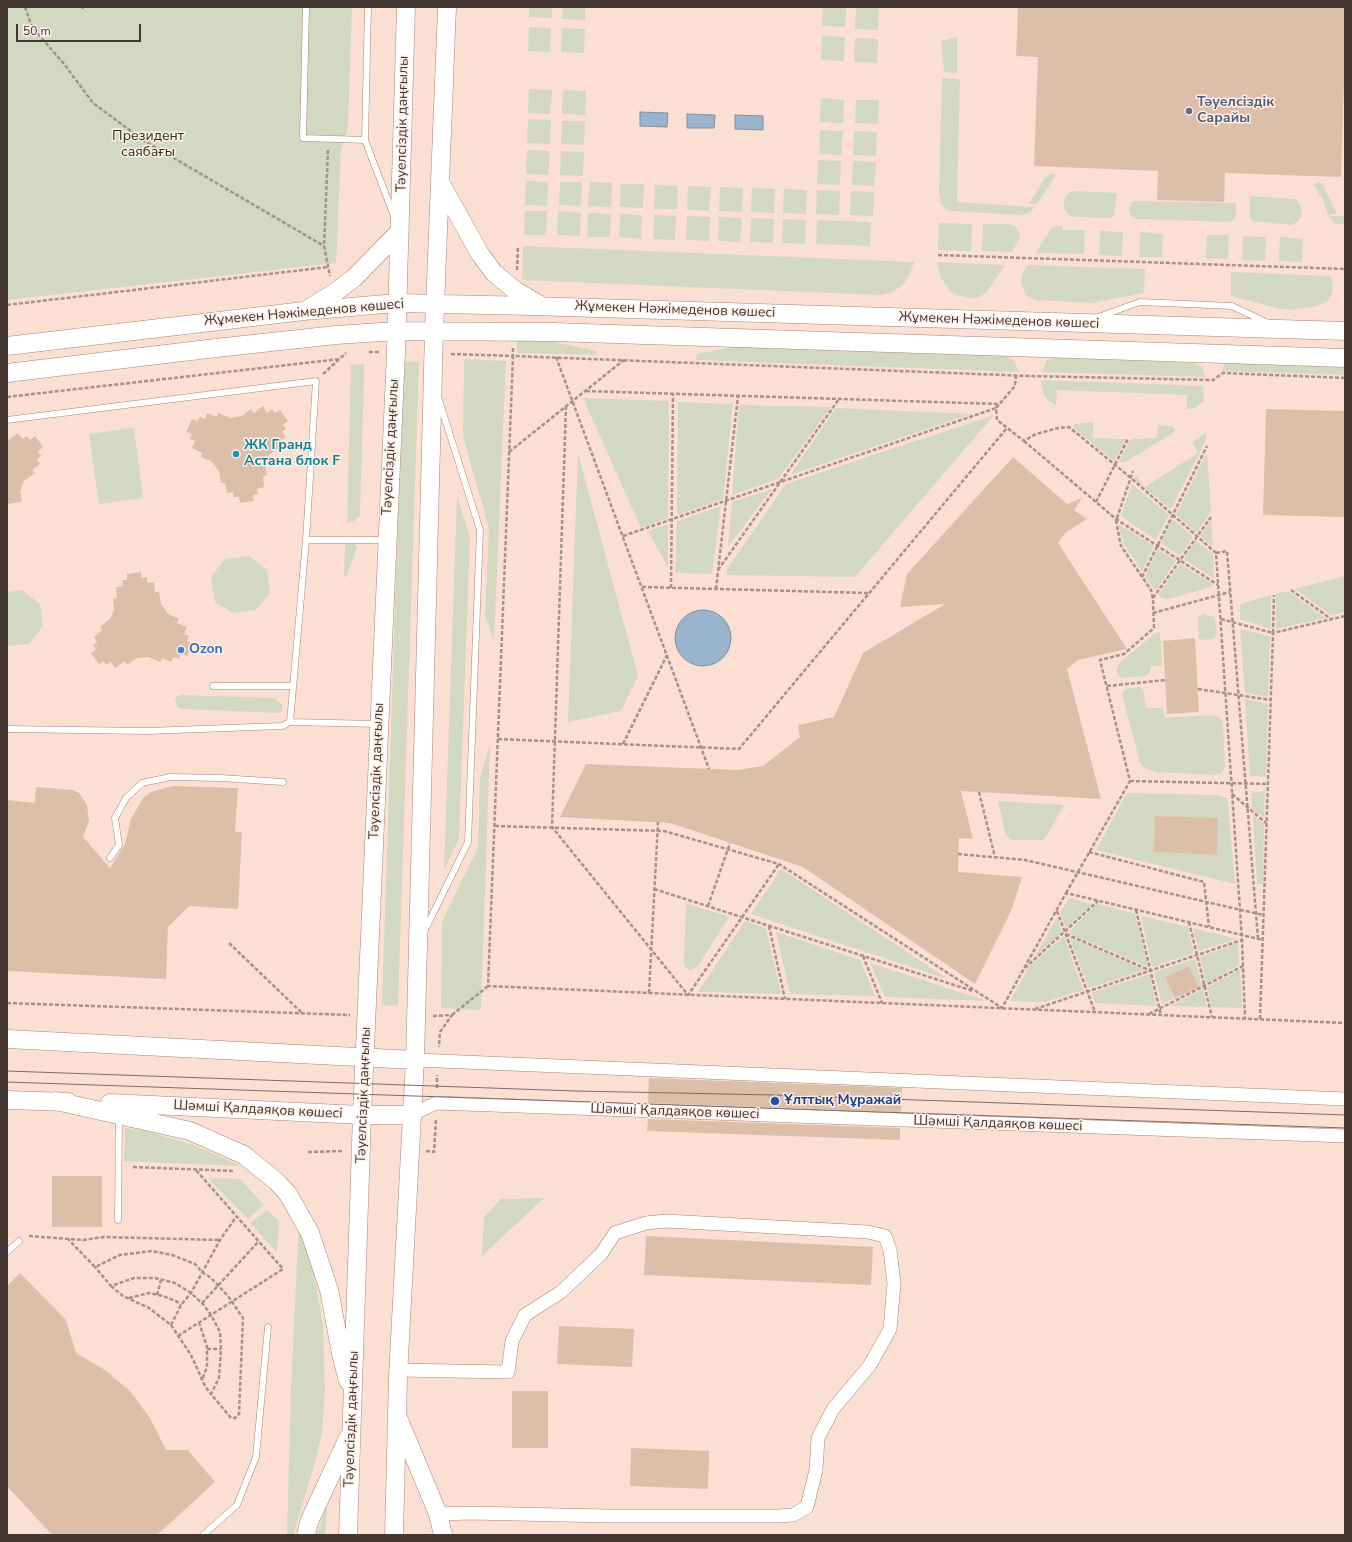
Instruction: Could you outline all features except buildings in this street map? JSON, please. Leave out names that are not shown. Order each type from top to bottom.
[{"type":"main road","name":"Тәуелсіздік даңғылы","points":[[348,1535],[362,1114],[400,231],[406,7]]},
{"type":"main road","points":[[394,1535],[398,1370],[415,1060],[434,384],[434,332],[447,7]]},
{"type":"main road","points":[[441,184],[480,254],[494,273],[516,291],[542,306]]},
{"type":"main road","points":[[304,311],[334,293],[354,278],[400,231]]},
{"type":"main road","name":"Жұмекен Нәжімеденов көшесі","points":[[7,346],[304,311],[397,303],[542,306],[1341,331]]},
{"type":"main road","name":"Жұмекен Нәжімеденов көшесі","points":[[7,373],[336,335],[396,331],[553,332],[1345,358]]},
{"type":"main road","points":[[7,352],[25,348],[36,343]]},
{"type":"main road","points":[[7,1039],[415,1060]]},
{"type":"main road","name":"Шәмші Қалдаяқов көшесі","points":[[7,1100],[411,1115]]},
{"type":"main road","points":[[56,1101],[190,1130],[244,1155],[278,1182],[285,1190],[310,1233],[329,1290],[341,1354],[353,1401]]},
{"type":"main road","points":[[397,1414],[438,1514],[444,1535]]},
{"type":"main road","points":[[306,1535],[309,1522],[351,1432]]},
{"type":"street","points":[[415,1060],[1345,1099]]},
{"type":"street","name":"Шәмші Қалдаяқов көшесі","points":[[411,1115],[436,1103],[1345,1136]]},
{"type":"street","points":[[398,1370],[508,1372],[512,1341],[525,1315],[561,1292],[601,1254],[615,1233],[646,1223],[666,1221],[868,1232],[885,1236],[890,1250],[894,1284],[890,1329],[870,1365],[833,1408],[818,1438],[816,1470],[808,1507],[793,1515],[778,1516],[438,1514]]},
{"type":"lane","points":[[306,7],[303,138],[365,140]]},
{"type":"lane","points":[[368,7],[365,140],[400,231]]},
{"type":"lane","points":[[7,420],[316,381],[306,540],[290,722]]},
{"type":"lane","points":[[418,945],[468,842],[480,530],[434,384]]},
{"type":"lane","points":[[306,540],[387,540]]},
{"type":"lane","points":[[213,686],[293,686]]},
{"type":"lane","points":[[7,729],[147,731],[282,726],[290,722],[379,724]]},
{"type":"lane","points":[[110,858],[119,845],[115,818],[126,798],[142,783],[170,777],[220,778],[283,782]]},
{"type":"lane","points":[[118,1220],[119,1114]]},
{"type":"lane","points":[[7,1252],[19,1241]]},
{"type":"lane","points":[[203,1535],[237,1505],[256,1457],[268,1327]]},
{"type":"path","points":[[25,7],[32,27],[64,64],[93,103],[143,140],[324,246]]},
{"type":"path","points":[[938,255],[1345,269]]},
{"type":"path","points":[[7,305],[328,267]]},
{"type":"path","points":[[316,381],[346,352]]},
{"type":"path","points":[[488,986],[513,356],[1016,375],[1213,380],[1222,373],[1345,378]]},
{"type":"path","points":[[556,357],[709,769]]},
{"type":"path","points":[[7,397],[340,359]]},
{"type":"path","points":[[509,452],[624,360]]},
{"type":"path","points":[[623,536],[996,408],[1015,386],[1016,375]]},
{"type":"path","points":[[586,391],[999,404]]},
{"type":"path","points":[[671,588],[673,394]]},
{"type":"path","points":[[716,589],[738,396]]},
{"type":"path","points":[[718,570],[839,399]]},
{"type":"path","points":[[566,406],[552,827],[688,994]]},
{"type":"path","points":[[996,408],[997,420],[1116,519],[1218,585]]},
{"type":"path","points":[[1024,441],[1036,434],[1058,428],[1069,427],[1131,478],[1216,553],[1242,940],[1245,1019]]},
{"type":"path","points":[[498,739],[739,749],[1007,428]]},
{"type":"path","points":[[1096,502],[1128,439]]},
{"type":"path","points":[[1142,577],[1207,446]]},
{"type":"path","points":[[1002,1008],[1130,781],[1100,660],[1124,654],[1154,628],[1153,599],[1151,590],[1121,546],[1116,521],[1133,472]]},
{"type":"path","points":[[1153,599],[1211,518]]},
{"type":"path","points":[[1216,553],[1227,551],[1258,939]]},
{"type":"path","points":[[642,587],[869,593]]},
{"type":"path","points":[[1291,590],[1332,619]]},
{"type":"path","points":[[1153,613],[1230,592]]},
{"type":"path","points":[[1260,1019],[1274,595]]},
{"type":"path","points":[[1221,619],[1273,633],[1345,616]]},
{"type":"path","points":[[623,744],[667,655]]},
{"type":"path","points":[[1106,686],[1165,680]]},
{"type":"path","points":[[1198,689],[1270,700]]},
{"type":"path","points":[[1130,781],[1268,784]]},
{"type":"path","points":[[979,792],[995,857]]},
{"type":"path","points":[[1232,794],[1266,824]]},
{"type":"path","points":[[649,993],[658,822]]},
{"type":"path","points":[[495,826],[664,831],[780,864],[1002,1008]]},
{"type":"path","points":[[708,906],[730,843]]},
{"type":"path","points":[[1089,852],[1204,882],[1210,927]]},
{"type":"path","points":[[958,854],[1025,860],[1264,915]]},
{"type":"path","points":[[688,994],[780,864]]},
{"type":"path","points":[[654,889],[978,992]]},
{"type":"path","points":[[1066,893],[1263,940]]},
{"type":"path","points":[[1023,970],[1065,933],[1098,901]]},
{"type":"path","points":[[1057,910],[1095,1012]]},
{"type":"path","points":[[1136,910],[1161,1015]]},
{"type":"path","points":[[1189,922],[1212,1017]]},
{"type":"path","points":[[769,926],[785,999]]},
{"type":"path","points":[[1065,933],[1150,970]]},
{"type":"path","points":[[1034,1009],[1242,940]]},
{"type":"path","points":[[229,943],[303,1014]]},
{"type":"path","points":[[863,956],[882,1003]]},
{"type":"path","points":[[1148,1014],[1242,966]]},
{"type":"path","points":[[410,1150],[434,1152],[440,1032],[452,1015],[488,986],[1345,1023]]},
{"type":"path","points":[[7,1003],[367,1015]]},
{"type":"path","points":[[416,1017],[452,1015]]},
{"type":"path","points":[[308,1152],[361,1150]]},
{"type":"path","points":[[133,1167],[241,1171]]},
{"type":"path","points":[[178,1336],[283,1269],[195,1169]]},
{"type":"path","points":[[172,1325],[181,1305],[191,1293],[220,1240],[236,1216]]},
{"type":"path","points":[[28,1236],[83,1240],[104,1236],[220,1240]]},
{"type":"path","points":[[67,1238],[111,1286],[128,1298],[149,1308],[172,1325],[191,1355],[202,1380],[211,1394],[231,1418],[235,1418],[239,1414],[243,1318],[232,1302],[211,1278],[202,1272],[195,1264],[172,1255],[152,1251],[120,1255],[95,1267]]},
{"type":"path","points":[[202,1303],[259,1241]]},
{"type":"path","points":[[111,1286],[134,1278],[160,1280],[174,1283],[191,1293],[202,1303],[211,1315],[220,1332],[221,1349],[219,1378],[211,1394]]},
{"type":"path","points":[[157,1295],[160,1280]]},
{"type":"path","points":[[128,1298],[149,1294],[157,1295],[176,1301],[181,1305]]},
{"type":"path","points":[[199,1322],[207,1349],[207,1367],[202,1380]]},
{"type":"path","points":[[207,1349],[221,1349]]},
{"type":"green space","name":"Президент саябағы","points":[[7,7],[352,7],[348,127],[341,149],[336,263],[7,300]]},
{"type":"green space","points":[[529,7],[552,7],[552,18],[529,17]]},
{"type":"green space","points":[[563,7],[585,7],[585,20],[562,19]]},
{"type":"green space","points":[[823,7],[846,7],[845,27],[822,26]]},
{"type":"green space","points":[[856,7],[879,7],[878,30],[855,29]]},
{"type":"green space","points":[[529,27],[551,28],[550,52],[528,51]]},
{"type":"green space","points":[[562,28],[585,29],[584,53],[561,52]]},
{"type":"green space","points":[[822,36],[845,37],[844,61],[821,60]]},
{"type":"green space","points":[[957,37],[957,73],[944,72],[941,41]]},
{"type":"green space","points":[[855,38],[878,39],[877,63],[854,62]]},
{"type":"green space","points":[[942,78],[960,79],[957,202],[1035,207],[1029,213],[1021,215],[952,211],[947,210],[941,204],[939,194]]},
{"type":"green space","points":[[529,89],[552,90],[550,114],[528,113]]},
{"type":"green space","points":[[563,90],[586,91],[585,115],[562,114]]},
{"type":"green space","points":[[821,98],[844,100],[843,123],[820,122]]},
{"type":"green space","points":[[856,100],[879,100],[878,124],[855,123]]},
{"type":"green space","points":[[528,119],[551,120],[550,144],[527,143]]},
{"type":"green space","points":[[562,121],[585,121],[584,145],[561,144]]},
{"type":"green space","points":[[820,130],[843,131],[841,155],[819,154]]},
{"type":"green space","points":[[854,131],[877,132],[876,156],[853,155]]},
{"type":"green space","points":[[527,150],[550,151],[548,175],[526,174]]},
{"type":"green space","points":[[561,151],[584,152],[583,176],[560,175]]},
{"type":"green space","points":[[818,160],[841,161],[840,185],[817,184]]},
{"type":"green space","points":[[853,161],[876,162],[874,186],[852,185]]},
{"type":"green space","points":[[1052,173],[1056,175],[1037,204],[1029,204],[1045,177]]},
{"type":"green space","points":[[526,181],[548,182],[547,206],[525,205]]},
{"type":"green space","points":[[560,182],[582,182],[581,206],[559,205]]},
{"type":"green space","points":[[590,182],[612,183],[611,207],[588,206]]},
{"type":"green space","points":[[1317,182],[1323,185],[1337,214],[1328,215],[1323,200],[1313,184]]},
{"type":"green space","points":[[621,184],[644,184],[643,208],[620,207]]},
{"type":"green space","points":[[655,185],[678,186],[677,209],[654,209]]},
{"type":"green space","points":[[688,186],[711,187],[709,211],[687,210]]},
{"type":"green space","points":[[720,187],[743,188],[742,212],[719,211]]},
{"type":"green space","points":[[752,188],[775,189],[774,213],[751,212]]},
{"type":"green space","points":[[784,189],[807,190],[806,214],[783,213]]},
{"type":"green space","points":[[817,190],[840,191],[839,215],[816,214]]},
{"type":"green space","points":[[851,191],[874,192],[873,216],[850,215]]},
{"type":"green space","points":[[1071,191],[1117,193],[1114,215],[1106,218],[1070,216],[1064,208],[1064,202],[1065,197]]},
{"type":"green space","points":[[1250,196],[1296,199],[1302,209],[1301,217],[1297,222],[1291,225],[1253,221],[1250,217]]},
{"type":"green space","points":[[1132,201],[1236,203],[1236,215],[1234,220],[1228,222],[1137,219],[1130,215],[1129,210]]},
{"type":"green space","points":[[525,211],[547,211],[546,235],[524,235]]},
{"type":"green space","points":[[558,211],[581,213],[580,236],[557,235]]},
{"type":"green space","points":[[588,213],[611,214],[610,237],[587,237]]},
{"type":"green space","points":[[620,214],[642,215],[641,239],[619,237]]},
{"type":"green space","points":[[654,215],[676,216],[675,240],[653,239]]},
{"type":"green space","points":[[687,216],[710,217],[709,241],[686,240]]},
{"type":"green space","points":[[1329,216],[1345,216],[1345,225],[1334,223]]},
{"type":"green space","points":[[719,217],[742,218],[740,242],[718,241]]},
{"type":"green space","points":[[751,218],[774,219],[773,243],[750,242]]},
{"type":"green space","points":[[783,219],[806,220],[805,244],[782,243]]},
{"type":"green space","points":[[817,220],[871,222],[870,246],[816,244]]},
{"type":"green space","points":[[939,223],[972,224],[971,251],[938,250]]},
{"type":"green space","points":[[983,224],[1009,224],[1015,226],[1019,232],[1020,238],[1012,252],[982,251]]},
{"type":"green space","points":[[1063,226],[1063,230],[1085,230],[1084,254],[1035,253],[1052,228]]},
{"type":"green space","points":[[1100,231],[1123,232],[1122,256],[1099,255]]},
{"type":"green space","points":[[1140,232],[1163,234],[1162,257],[1139,257]]},
{"type":"green space","points":[[1207,235],[1229,235],[1228,259],[1206,258]]},
{"type":"green space","points":[[1243,236],[1266,237],[1265,261],[1242,260]]},
{"type":"green space","points":[[1280,237],[1303,239],[1302,262],[1279,261]]},
{"type":"green space","points":[[523,246],[914,262],[910,274],[902,286],[890,293],[879,295],[522,280]]},
{"type":"green space","points":[[937,262],[1005,265],[987,292],[973,299],[957,295],[950,291],[941,278]]},
{"type":"green space","points":[[1028,265],[1145,269],[1144,293],[1091,303],[1035,300],[1026,295],[1021,283],[1022,275]]},
{"type":"green space","points":[[1231,272],[1331,276],[1333,285],[1332,294],[1328,301],[1318,306],[1290,310],[1277,308],[1231,296]]},
{"type":"green space","points":[[517,340],[549,341],[596,351],[596,355],[517,353]]},
{"type":"green space","points":[[738,346],[1003,355],[1014,360],[1019,372],[696,360],[697,354]]},
{"type":"green space","points":[[1056,357],[1194,363],[1202,367],[1205,377],[1042,372],[1047,360]]},
{"type":"green space","points":[[464,359],[506,361],[494,640],[485,616],[489,528],[463,437]]},
{"type":"green space","points":[[403,361],[419,362],[398,1006],[382,1005]]},
{"type":"green space","points":[[1230,361],[1345,365],[1345,375],[1221,371],[1225,364]]},
{"type":"green space","points":[[364,364],[360,516],[354,521],[347,523],[351,365]]},
{"type":"green space","points":[[1041,380],[1203,386],[1204,401],[1195,408],[1187,409],[1187,395],[1057,390],[1056,405],[1049,401],[1044,395]]},
{"type":"green space","points":[[583,398],[669,401],[668,518],[641,528]]},
{"type":"green space","points":[[678,402],[733,404],[723,499],[677,515]]},
{"type":"green space","points":[[739,405],[831,407],[778,479],[732,495]]},
{"type":"green space","points":[[836,408],[971,414],[790,475]]},
{"type":"green space","points":[[994,415],[855,577],[727,575],[727,569],[786,484]]},
{"type":"green space","points":[[1093,422],[1093,438],[1126,439],[1114,461],[1074,428],[1074,424]]},
{"type":"green space","points":[[1158,425],[1173,426],[1175,430],[1173,433],[1125,462],[1119,462],[1131,439],[1157,438]]},
{"type":"green space","points":[[134,428],[143,498],[99,504],[89,434]]},
{"type":"green space","points":[[1206,433],[1206,440],[1171,509],[1134,479],[1136,475],[1145,487],[1198,453],[1192,442]]},
{"type":"green space","points":[[578,453],[638,676],[621,711],[568,722]]},
{"type":"green space","points":[[1207,453],[1211,512],[1196,533],[1176,514]]},
{"type":"green space","points":[[1132,484],[1169,515],[1156,540],[1121,516]]},
{"type":"green space","points":[[772,489],[728,547],[732,502]]},
{"type":"green space","points":[[457,496],[470,537],[459,839],[444,870]]},
{"type":"green space","points":[[721,506],[712,574],[675,573],[677,521]]},
{"type":"green space","points":[[1173,519],[1193,537],[1180,556],[1161,543]]},
{"type":"green space","points":[[1211,520],[1213,546],[1200,536]]},
{"type":"green space","points":[[668,524],[668,567],[648,531]]},
{"type":"green space","points":[[1118,524],[1154,546],[1142,571],[1124,544]]},
{"type":"green space","points":[[1196,540],[1213,554],[1214,579],[1184,559]]},
{"type":"green space","points":[[348,542],[355,544],[357,548],[346,577],[344,577],[345,545]]},
{"type":"green space","points":[[1158,549],[1176,561],[1155,591],[1145,576]]},
{"type":"green space","points":[[249,556],[267,570],[270,593],[256,610],[233,613],[215,602],[211,577],[225,559]]},
{"type":"green space","points":[[1180,564],[1213,584],[1211,587],[1168,599],[1160,597],[1158,595]]},
{"type":"green space","points":[[1345,576],[1345,612],[1331,615],[1295,589]]},
{"type":"green space","points":[[22,590],[40,604],[43,626],[29,644],[7,646],[7,592]]},
{"type":"green space","points":[[1288,591],[1325,618],[1276,629],[1276,594]]},
{"type":"green space","points":[[1271,595],[1271,629],[1240,619],[1240,604]]},
{"type":"green space","points":[[1204,614],[1215,618],[1217,634],[1212,639],[1199,640],[1198,617]]},
{"type":"green space","points":[[1240,629],[1270,636],[1268,697],[1245,693]]},
{"type":"green space","points":[[1160,632],[1162,666],[1151,666],[1150,673],[1145,676],[1125,678],[1119,677],[1116,671],[1120,662],[1155,633]]},
{"type":"green space","points":[[1139,687],[1143,689],[1146,708],[1163,708],[1164,718],[1210,715],[1221,719],[1223,722],[1225,767],[1222,773],[1213,775],[1156,772],[1146,769],[1140,763],[1122,694],[1125,689]]},
{"type":"green space","points":[[181,695],[275,698],[282,705],[282,711],[278,713],[182,709],[178,708],[175,700],[176,697]]},
{"type":"green space","points":[[1245,699],[1268,704],[1266,777],[1250,776]]},
{"type":"green space","points":[[490,744],[481,1007],[478,1010],[441,1008],[442,922],[478,847],[480,778]]},
{"type":"green space","points":[[1265,791],[1264,819],[1252,808],[1251,793]]},
{"type":"green space","points":[[1127,793],[1218,795],[1226,798],[1228,802],[1235,884],[1096,850]],"holes":[[[1155,816],[1218,818],[1216,855],[1154,852]]]},
{"type":"green space","points":[[998,801],[1064,805],[1044,840],[1012,840],[1006,836]]},
{"type":"green space","points":[[1253,815],[1264,824],[1263,884],[1257,884]]},
{"type":"green space","points":[[781,869],[948,979],[751,914]]},
{"type":"green space","points":[[1069,898],[1093,904],[1066,928],[1060,913]]},
{"type":"green space","points":[[686,903],[729,917],[698,966],[691,970],[686,968],[684,963]]},
{"type":"green space","points":[[1097,904],[1135,914],[1148,967],[1068,933]]},
{"type":"green space","points":[[1141,916],[1188,927],[1194,953],[1152,967]]},
{"type":"green space","points":[[1057,917],[1062,932],[1035,956]]},
{"type":"green space","points":[[745,921],[766,928],[781,994],[698,992]]},
{"type":"green space","points":[[1193,928],[1237,939],[1199,951]]},
{"type":"green space","points":[[776,932],[860,960],[875,996],[790,994]]},
{"type":"green space","points":[[1064,936],[1083,990],[1045,1002],[1010,1001],[1029,967]]},
{"type":"green space","points":[[1069,937],[1145,970],[1089,988]]},
{"type":"green space","points":[[1238,943],[1239,965],[1206,983],[1200,957]]},
{"type":"green space","points":[[1195,959],[1202,985],[1199,987],[1189,966],[1165,977],[1175,998],[1162,1004],[1154,972]]},
{"type":"green space","points":[[870,963],[987,1001],[885,997]]},
{"type":"green space","points":[[1240,970],[1242,1008],[1212,1007],[1207,987]]},
{"type":"green space","points":[[1150,974],[1156,1006],[1095,1003],[1091,993]]},
{"type":"green space","points":[[1203,989],[1207,1007],[1170,1006]]},
{"type":"green space","points":[[125,1128],[146,1131],[196,1146],[241,1166],[124,1161]]},
{"type":"green space","points":[[208,1178],[240,1179],[264,1205],[248,1219]]},
{"type":"green space","points":[[544,1198],[482,1256],[484,1217],[501,1199]]},
{"type":"green space","points":[[267,1210],[279,1221],[277,1252],[250,1223]]},
{"type":"green space","points":[[299,1221],[309,1246],[323,1326],[325,1391],[322,1432],[315,1463],[293,1535],[287,1535],[291,1388]]},
{"type":"green space","points":[[327,1503],[325,1535],[317,1535]]},
{"type":"water","points":[[640,112],[668,113],[667,127],[640,126]]},
{"type":"water","points":[[687,114],[715,115],[714,128],[687,128]]},
{"type":"water","points":[[735,115],[763,116],[763,130],[735,129]]},
{"type":"water","points":[[698,610],[708,610],[723,618],[729,627],[731,638],[729,649],[723,658],[708,666],[698,666],[687,661],[680,654],[675,643],[675,633],[680,622],[687,615]]},
{"type":"tram line","points":[[7,1071],[575,1091],[774,1095],[1345,1115]]},
{"type":"tram line","points":[[7,1082],[1345,1128]]},
{"type":"place","name":"Тәуелсіздік Сарайы","points":[[1189,111]]},
{"type":"place","name":"ЖК Гранд Астана блок F","points":[[236,454]]},
{"type":"place","name":"Ozon","points":[[181,650]]},
{"type":"place","name":"Ұлттық Мұражай","points":[[775,1101]]}]
